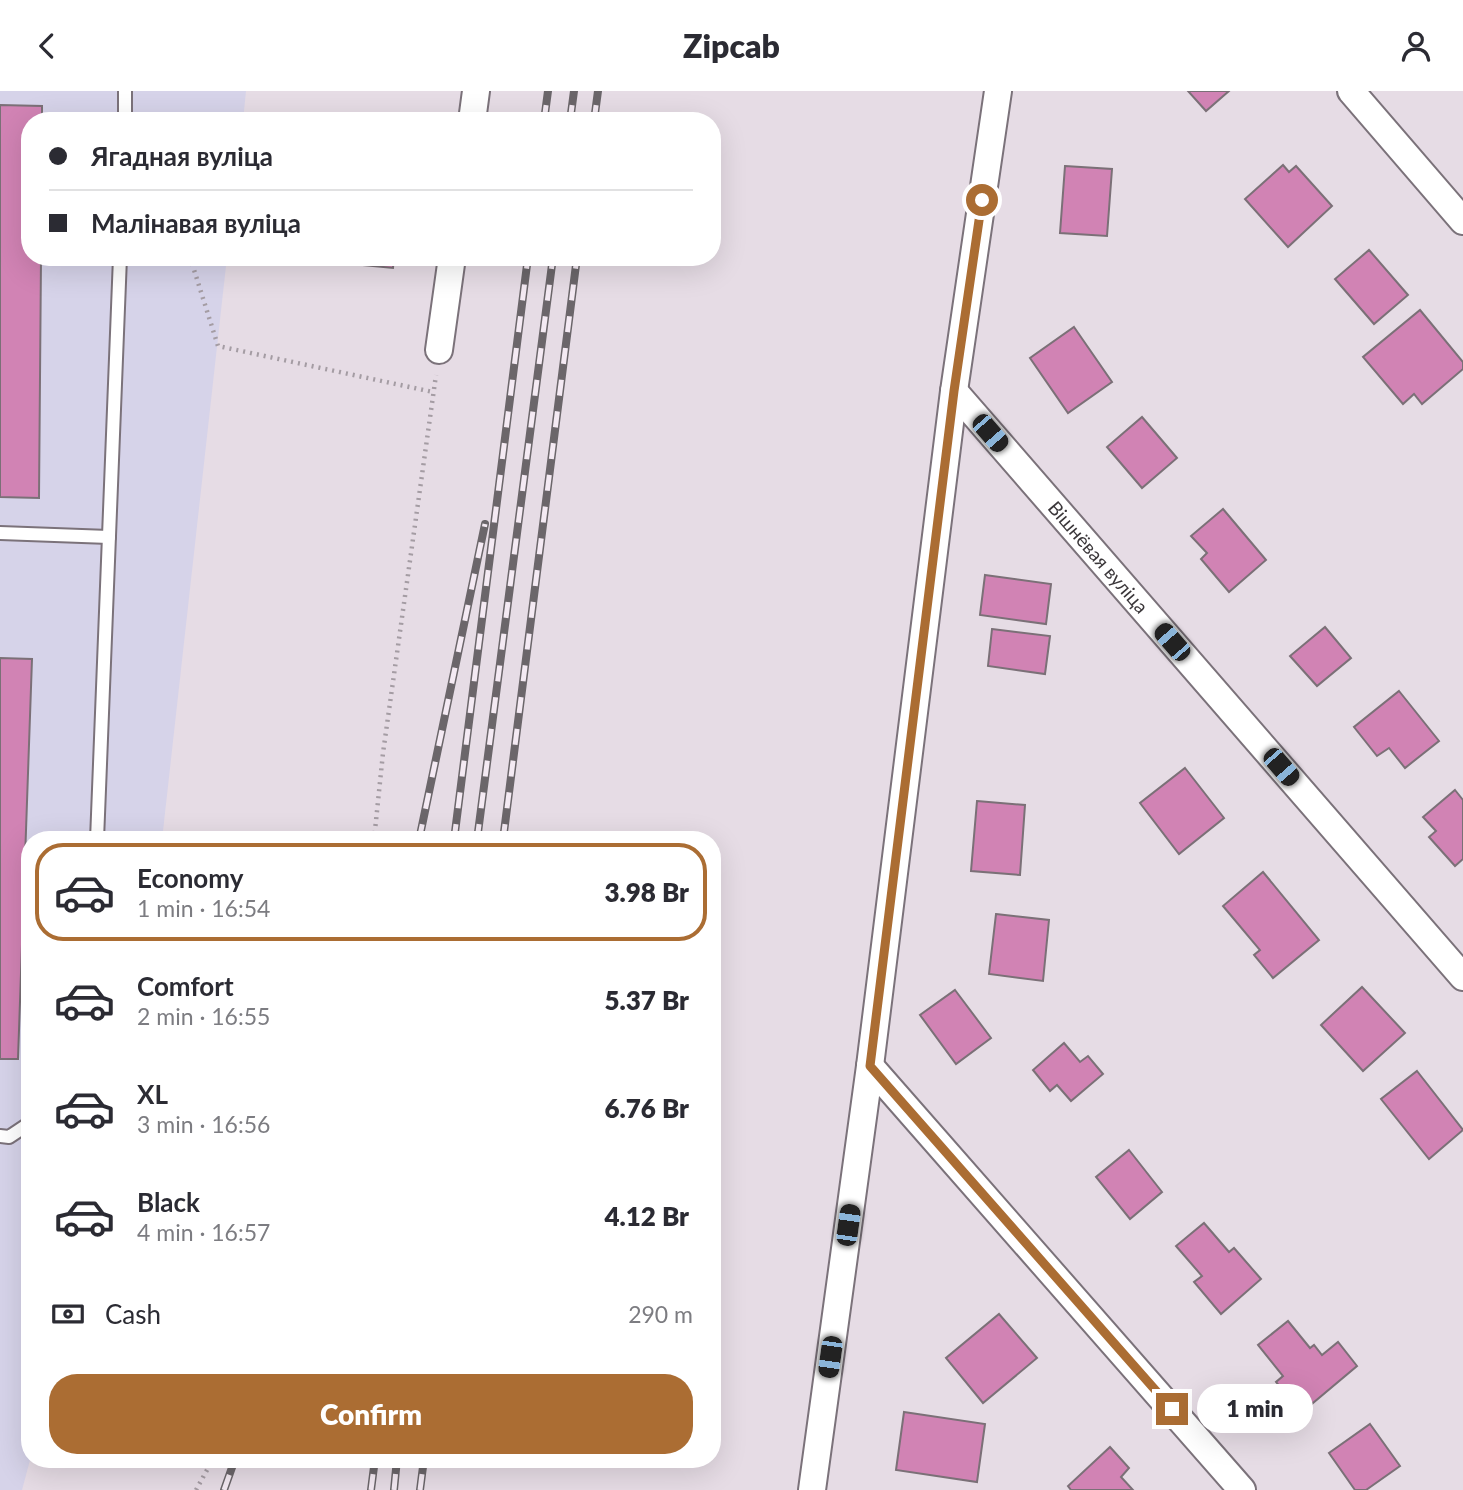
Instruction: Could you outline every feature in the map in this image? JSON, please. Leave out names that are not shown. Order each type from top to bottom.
[{"type":"street","points":[[473,112],[476,91]]},
{"type":"street","points":[[811,1490],[870,1066],[954,391],[998,91]]},
{"type":"street","points":[[1351,91],[1463,221]]},
{"type":"street","points":[[439,350],[451,266]]},
{"type":"street","name":"Вішнёвая вуліца","points":[[954,391],[1463,977]]},
{"type":"street","points":[[870,1066],[1242,1490]]},
{"type":"lane","points":[[125,91],[125,112]]},
{"type":"lane","points":[[97,831],[120,266]]},
{"type":"lane","points":[[0,533],[109,537]]},
{"type":"lane","points":[[0,1136],[9,1137],[21,1129]]},
{"type":"path","points":[[193,266],[218,346],[433,393]]},
{"type":"path","points":[[375,831],[383,753],[439,350]]},
{"type":"path","points":[[196,1490],[208,1468]]},
{"type":"shaded area","points":[[0,91],[246,91],[244,112],[21,112],[21,266],[226,266],[163,831],[21,831],[21,1468],[28,1468],[22,1490],[0,1490]]},
{"type":"building","points":[[1188,91],[1229,91],[1206,111]]},
{"type":"building","points":[[0,105],[42,106],[42,112],[21,112],[21,266],[41,266],[39,498],[0,497]]},
{"type":"building","points":[[1283,165],[1289,172],[1296,166],[1332,206],[1288,247],[1245,199]]},
{"type":"building","points":[[1065,166],[1112,169],[1107,236],[1060,233]]},
{"type":"building","points":[[1369,250],[1408,295],[1374,324],[1335,279]]},
{"type":"building","points":[[1420,310],[1463,362],[1463,369],[1422,404],[1414,394],[1403,404],[1363,357]]},
{"type":"building","points":[[1074,327],[1112,382],[1068,413],[1030,358]]},
{"type":"building","points":[[1142,417],[1177,458],[1142,488],[1107,447]]},
{"type":"building","points":[[1223,509],[1266,560],[1229,592],[1201,559],[1207,553],[1191,536]]},
{"type":"building","points":[[985,575],[1051,584],[1046,624],[980,615]]},
{"type":"building","points":[[1325,627],[1351,658],[1317,686],[1290,656]]},
{"type":"building","points":[[992,629],[1050,636],[1045,674],[988,666]]},
{"type":"building","points":[[0,658],[32,659],[26,831],[21,831],[18,1059],[0,1059]]},
{"type":"building","points":[[1399,691],[1439,741],[1405,768],[1389,748],[1377,756],[1354,727]]},
{"type":"building","points":[[1185,768],[1224,818],[1179,854],[1140,803]]},
{"type":"building","points":[[1455,790],[1463,800],[1463,859],[1455,866],[1429,837],[1436,831],[1423,817]]},
{"type":"building","points":[[977,801],[1025,805],[1020,875],[971,871]]},
{"type":"building","points":[[1263,872],[1319,940],[1273,978],[1254,955],[1260,950],[1223,906]]},
{"type":"building","points":[[996,914],[1049,920],[1043,981],[989,974]]},
{"type":"building","points":[[1362,987],[1405,1033],[1363,1071],[1321,1025]]},
{"type":"building","points":[[955,990],[991,1038],[956,1064],[920,1015]]},
{"type":"building","points":[[1064,1043],[1080,1062],[1088,1056],[1103,1074],[1071,1101],[1057,1085],[1050,1091],[1033,1070]]},
{"type":"building","points":[[1417,1071],[1463,1130],[1429,1159],[1381,1099]]},
{"type":"building","points":[[1129,1150],[1162,1192],[1130,1219],[1096,1177]]},
{"type":"building","points":[[1204,1223],[1229,1252],[1234,1248],[1261,1279],[1221,1314],[1194,1282],[1202,1276],[1176,1246]]},
{"type":"building","points":[[999,1314],[1037,1358],[983,1403],[946,1358]]},
{"type":"building","points":[[1288,1321],[1310,1348],[1314,1345],[1322,1355],[1338,1342],[1357,1366],[1301,1413],[1276,1382],[1283,1376],[1258,1345]]},
{"type":"building","points":[[904,1412],[985,1424],[977,1482],[896,1470]]},
{"type":"building","points":[[1370,1424],[1400,1466],[1366,1490],[1355,1490],[1329,1453]]},
{"type":"building","points":[[1110,1447],[1129,1468],[1121,1477],[1133,1490],[1071,1490],[1068,1486]]},
{"type":"railway","points":[[545,112],[548,91]]},
{"type":"railway","points":[[571,112],[574,91]]},
{"type":"railway","points":[[595,112],[598,91]]},
{"type":"railway","points":[[455,831],[527,266]]},
{"type":"railway","points":[[478,831],[552,266]]},
{"type":"railway","points":[[504,831],[576,266]]},
{"type":"railway","points":[[421,831],[485,524]]},
{"type":"railway","points":[[224,1490],[232,1468]]},
{"type":"railway","points":[[371,1490],[374,1468]]},
{"type":"railway","points":[[394,1490],[396,1468]]},
{"type":"railway","points":[[420,1490],[423,1468]]},
{"type":"route","points":[[982,200],[954,391],[870,1066],[1172,1409]]}]
